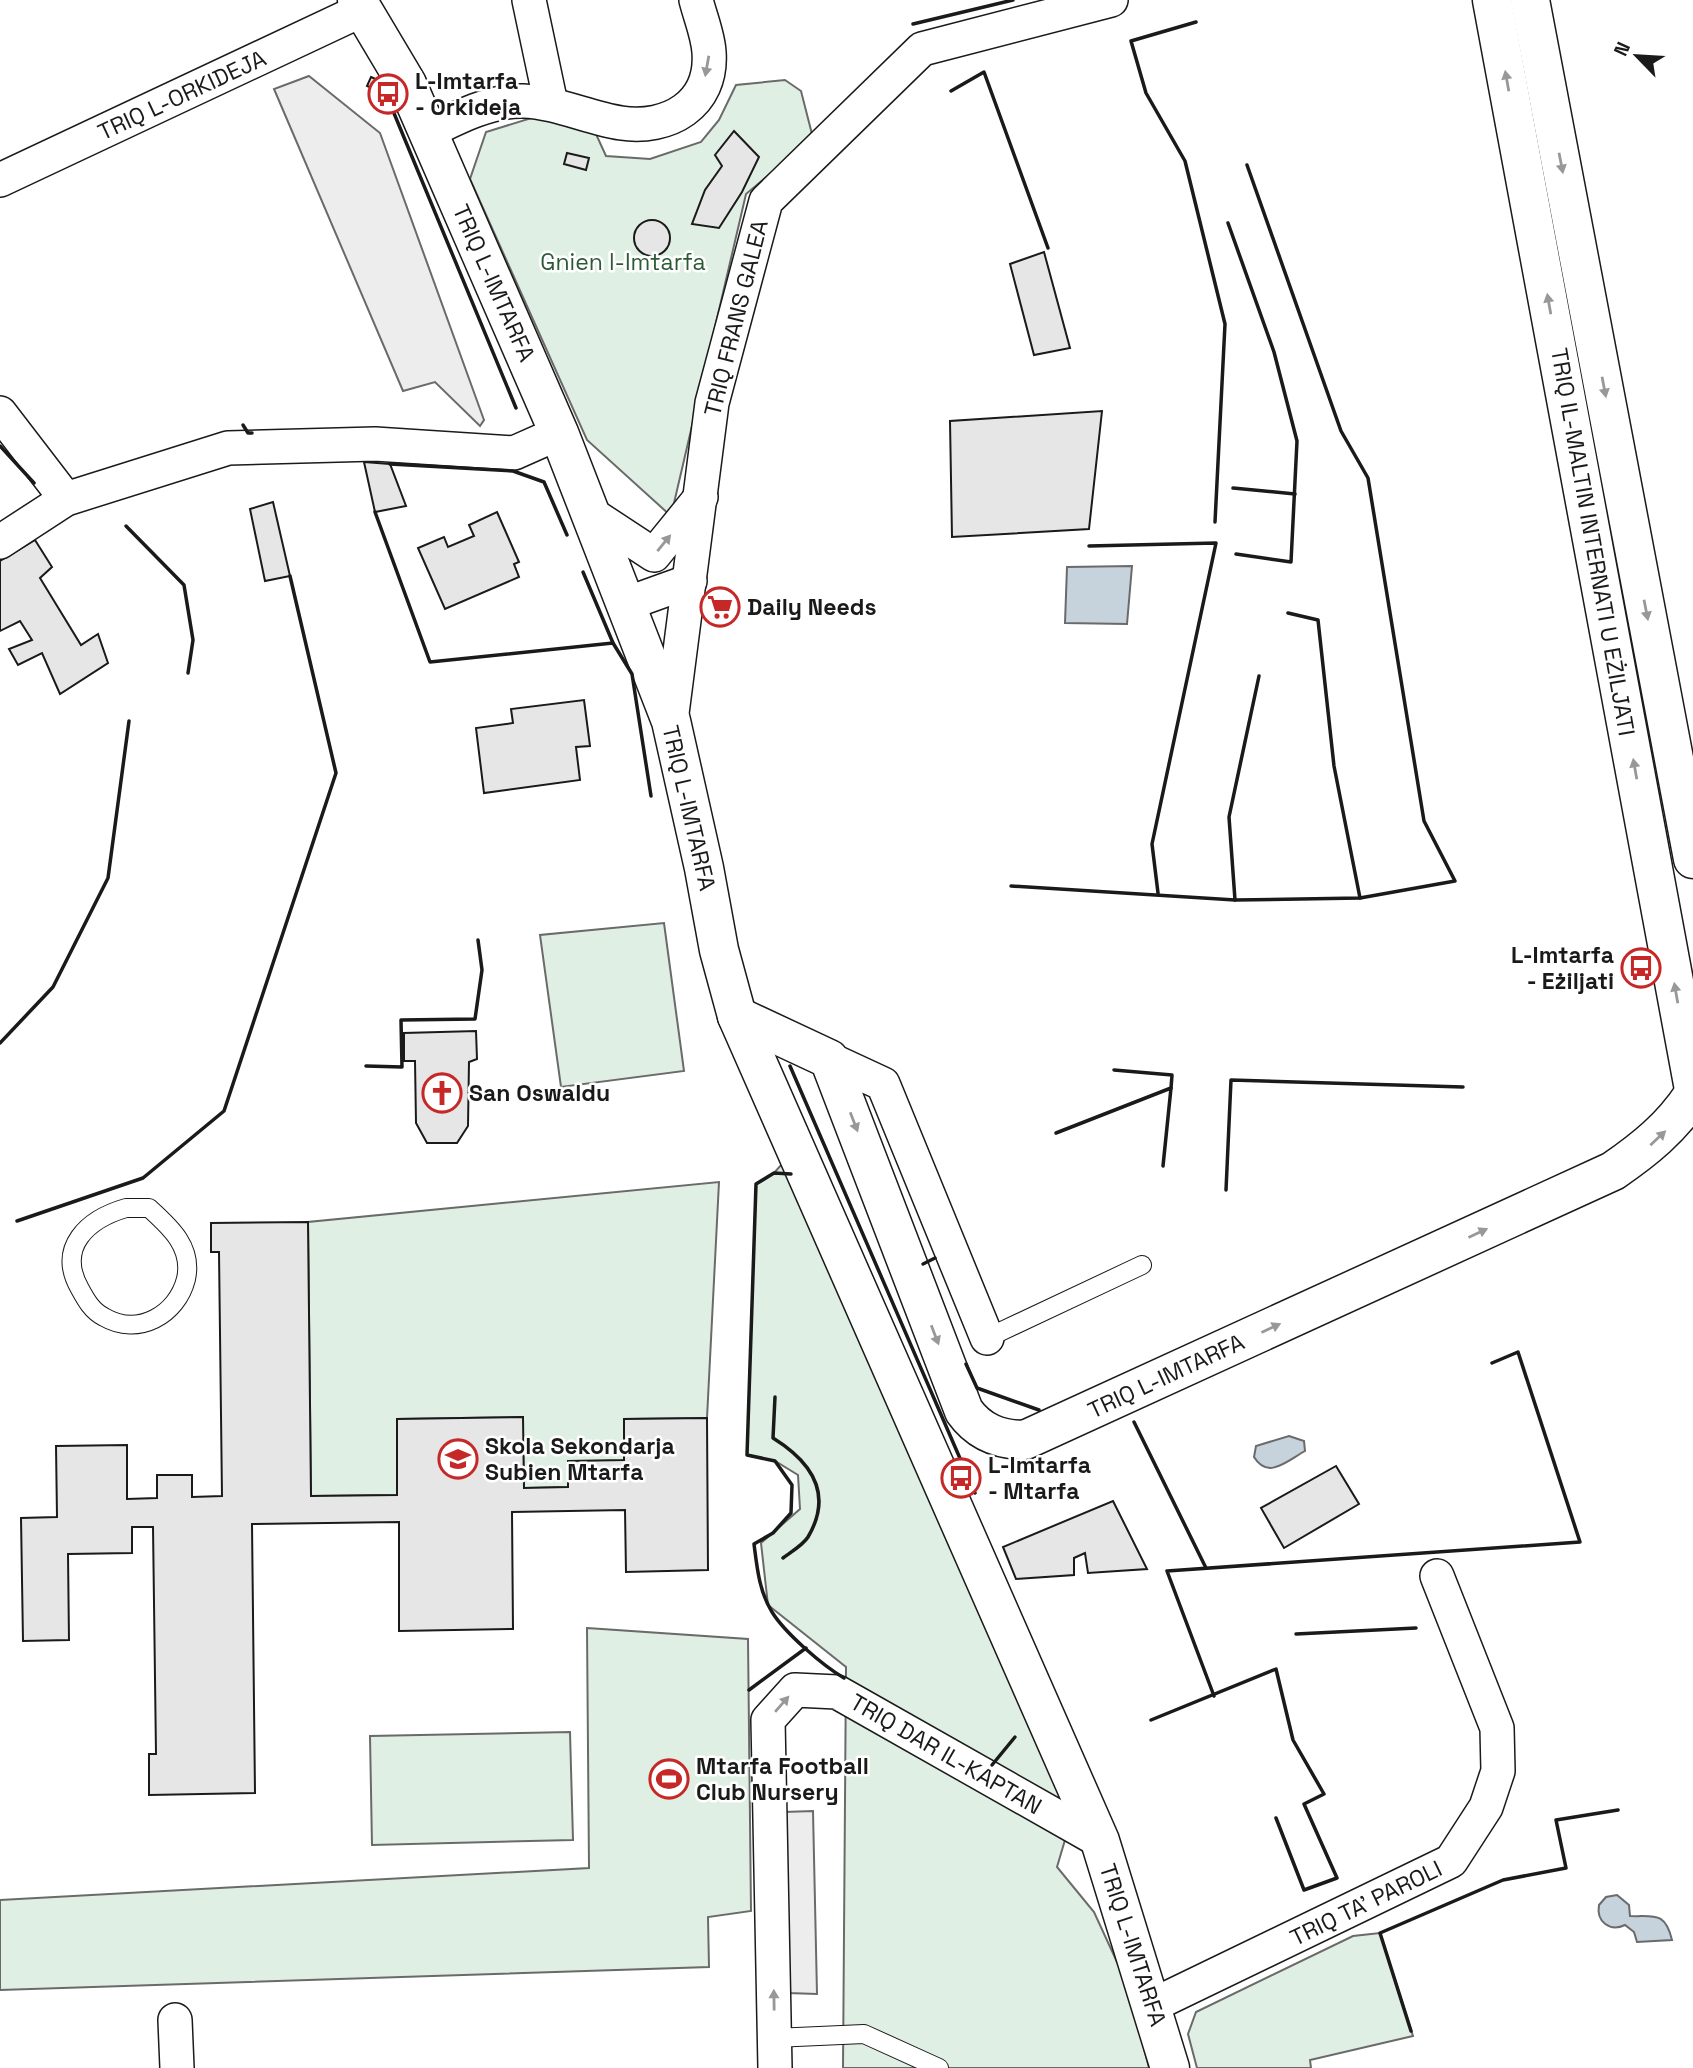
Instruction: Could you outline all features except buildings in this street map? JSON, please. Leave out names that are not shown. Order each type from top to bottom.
[{"type":"main road","name":"TRIQ IL-MALTIN INTERNATI U EŻILJATI","points":[[1492,0],[1693,1084]]},
{"type":"main road","name":"TRIQ IL-MALTIN INTERNATI U EŻILJATI","points":[[1530,0],[1693,859]]},
{"type":"main road","name":"TRIQ L-IMTARFA","points":[[360,5],[407,84],[559,433],[671,721],[704,867],[719,950],[737,1016],[1100,1841],[1153,2005],[1170,2068]]},
{"type":"main road","points":[[737,1016],[829,1059]]},
{"type":"main road","name":"TRIQ L-IMTARFA","points":[[829,1059],[964,1410],[974,1425],[1006,1440],[1025,1440],[1613,1171],[1649,1147],[1676,1121],[1693,1095]]},
{"type":"street","points":[[529,0],[551,104]]},
{"type":"street","points":[[428,132],[476,111],[520,101],[551,104],[570,112],[623,124],[669,121],[687,110],[700,92],[709,52],[696,0]]},
{"type":"street","name":"TRIQ FRANS GALEA","points":[[671,721],[712,403],[766,201],[922,49],[1111,0]]},
{"type":"street","name":"TRIQ L-ORKIDEJA","points":[[0,180],[360,5]]},
{"type":"street","points":[[0,413],[66,499]]},
{"type":"street","points":[[0,542],[66,499],[228,448],[375,444],[514,453],[559,433]]},
{"type":"street","points":[[590,513],[654,555],[701,497]]},
{"type":"street","points":[[626,604],[690,582]]},
{"type":"street","points":[[829,1059],[883,1084],[987,1338]]},
{"type":"street","name":"TRIQ TA' PAROLI","points":[[1153,2005],[1451,1861],[1486,1807],[1497,1771],[1497,1728],[1437,1576]]},
{"type":"street","name":"TRIQ DAR IL-KAPTAN","points":[[775,2053],[768,1720],[795,1690],[837,1692],[1100,1841]]},
{"type":"street","points":[[174,2020],[177,2068]]},
{"type":"lane","points":[[149,1208],[174,1230],[184,1247],[187,1275],[182,1294],[170,1310],[157,1319],[138,1325],[119,1323],[103,1317],[88,1304],[76,1283],[72,1249],[91,1223],[114,1212],[149,1208]]},
{"type":"lane","points":[[987,1338],[1142,1265]]},
{"type":"lane","points":[[775,2053],[864,2034],[939,2068]]},
{"type":"green space","name":"Gnien l-Imtarfa","points":[[785,80],[801,91],[813,138],[746,194],[671,516],[587,440],[470,179],[486,132],[541,115],[596,134],[606,156],[650,159],[701,142],[719,120],[736,85]]},
{"type":"green space","points":[[664,923],[684,1071],[561,1087],[540,935]]},
{"type":"green space","points":[[782,1164],[1075,1806],[1057,1867],[1094,1912],[1129,1988],[1149,2068],[843,2068],[846,1667],[768,1605],[761,1543],[800,1509],[798,1475],[775,1461],[747,1455],[756,1184],[774,1173]]},
{"type":"green space","points":[[719,1182],[707,1418],[624,1419],[624,1460],[568,1487],[524,1488],[522,1417],[397,1419],[397,1495],[311,1496],[308,1222]]},
{"type":"green space","points":[[587,1628],[748,1639],[751,1911],[708,1917],[709,1967],[0,1990],[0,1900],[589,1868]]},
{"type":"green space","points":[[570,1732],[573,1840],[372,1845],[370,1736]]},
{"type":"green space","points":[[1380,1933],[1413,2036],[1310,2060],[1311,2068],[1197,2068],[1188,2034],[1196,2012],[1353,1936]]},
{"type":"shaded area","points":[[309,76],[380,133],[484,420],[480,426],[435,382],[403,391],[274,89]]},
{"type":"shaded area","points":[[1132,566],[1127,624],[1065,623],[1067,567]]},
{"type":"shaded area","points":[[1289,1436],[1304,1441],[1305,1451],[1272,1468],[1259,1464],[1254,1457],[1256,1446]]},
{"type":"shaded area","points":[[813,1811],[817,1994],[788,1993],[784,1812]]},
{"type":"shaded area","points":[[1617,1895],[1629,1905],[1630,1916],[1652,1916],[1662,1920],[1672,1940],[1637,1942],[1634,1932],[1625,1925],[1614,1927],[1605,1924],[1600,1916],[1599,1905],[1606,1897]]},
{"type":"wall","points":[[913,24],[1013,0]]},
{"type":"wall","points":[[1196,22],[1131,41],[1146,93],[1185,161],[1225,324],[1215,522]]},
{"type":"wall","points":[[951,91],[984,72],[1048,248]]},
{"type":"wall","points":[[391,106],[516,408]]},
{"type":"wall","points":[[1011,886],[1235,900],[1360,898],[1455,881],[1424,821],[1368,478],[1341,431],[1247,165]]},
{"type":"wall","points":[[1228,223],[1274,352],[1297,441],[1291,562],[1236,554]]},
{"type":"wall","points":[[243,425],[248,433],[252,433]]},
{"type":"wall","points":[[0,446],[34,483]]},
{"type":"wall","points":[[390,464],[513,471],[544,482],[567,535]]},
{"type":"wall","points":[[1233,488],[1295,494]]},
{"type":"wall","points":[[375,512],[430,662],[613,643],[632,674],[651,796]]},
{"type":"wall","points":[[126,526],[184,585],[193,640],[188,673]]},
{"type":"wall","points":[[1089,546],[1216,543],[1152,844],[1158,893]]},
{"type":"wall","points":[[583,572],[613,643]]},
{"type":"wall","points":[[17,1221],[143,1178],[224,1111],[336,773],[290,576]]},
{"type":"wall","points":[[1288,613],[1318,620],[1334,766],[1360,898]]},
{"type":"wall","points":[[1235,900],[1229,817],[1259,676]]},
{"type":"wall","points":[[0,1043],[53,987],[108,878],[129,721]]},
{"type":"wall","points":[[366,1066],[402,1067],[401,1020],[475,1019],[482,970],[478,940]]},
{"type":"wall","points":[[790,1066],[975,1493]]},
{"type":"wall","points":[[1056,1133],[1171,1088],[1172,1075],[1114,1070]]},
{"type":"wall","points":[[1226,1190],[1231,1080],[1463,1087]]},
{"type":"wall","points":[[1163,1166],[1171,1088]]},
{"type":"wall","points":[[791,1174],[774,1173],[756,1184],[747,1455],[775,1461],[792,1485],[791,1513],[773,1533],[754,1544],[761,1587],[772,1612],[805,1648],[844,1678]]},
{"type":"wall","points":[[923,1264],[935,1258]]},
{"type":"wall","points":[[1214,1696],[1167,1571],[1580,1542],[1518,1352],[1492,1363]]},
{"type":"wall","points":[[966,1364],[977,1388],[1039,1410]]},
{"type":"wall","points":[[775,1397],[773,1438],[798,1457],[807,1468],[818,1492],[819,1506],[808,1537],[783,1558]]},
{"type":"wall","points":[[1134,1422],[1206,1568]]},
{"type":"wall","points":[[1296,1634],[1416,1628]]},
{"type":"wall","points":[[749,1690],[806,1648]]},
{"type":"wall","points":[[1151,1720],[1276,1669],[1293,1740],[1324,1794],[1304,1804],[1337,1878],[1304,1890],[1276,1818]]},
{"type":"wall","points":[[992,1765],[1015,1737]]},
{"type":"wall","points":[[1411,2031],[1380,1933],[1503,1880],[1566,1868],[1556,1820],[1618,1810]]},
{"type":"place","name":"L-Imtarfa - Orkideja","points":[[388,94]]},
{"type":"place","name":"Daily Needs","points":[[720,607]]},
{"type":"place","name":"L-Imtarfa - Eżiljati","points":[[1641,968]]},
{"type":"place","name":"San Oswaldu","points":[[442,1093]]},
{"type":"place","name":"Skola Sekondarja Subien Mtarfa","points":[[458,1459]]},
{"type":"place","name":"L-Imtarfa - Mtarfa","points":[[961,1478]]},
{"type":"place","name":"Mtarfa Football Club Nursery","points":[[669,1779]]}]
